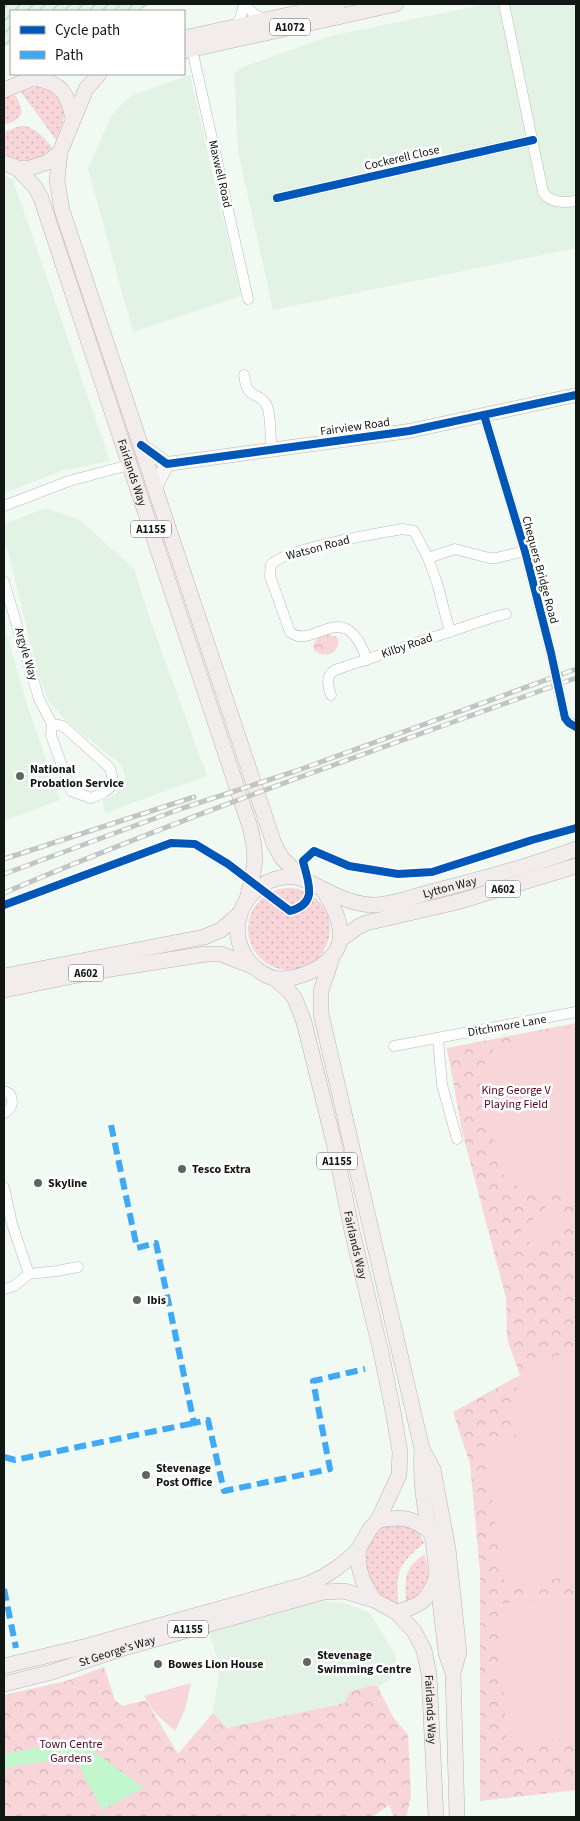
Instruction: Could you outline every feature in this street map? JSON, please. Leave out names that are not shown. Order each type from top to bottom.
[{"type":"main road","name":"A1072","points":[[187,46],[236,27],[338,4]]},
{"type":"main road","name":"A1072","points":[[187,46],[396,4]]},
{"type":"main road","name":"Fairlands Way","points":[[98,75],[86,89],[60,152],[57,181],[62,210],[274,844],[282,858],[303,878]]},
{"type":"main road","points":[[4,90],[40,76],[57,85],[63,91],[69,100],[73,118]]},
{"type":"main road","points":[[10,165],[30,168],[40,166],[60,152]]},
{"type":"main road","name":"Fairlands Way","points":[[10,165],[35,187],[40,198],[256,847],[255,866],[247,898]]},
{"type":"main road","name":"Lytton Way","points":[[303,878],[323,890],[355,903],[374,905],[468,883],[576,849]]},
{"type":"main road","name":"Lytton Way","points":[[340,940],[366,923],[457,902],[575,870]]},
{"type":"main road","name":"A602","points":[[254,967],[240,944],[237,928],[240,913],[247,898],[256,889],[272,880],[290,877],[303,878]]},
{"type":"main road","points":[[275,979],[304,974],[332,958],[340,940],[337,916],[323,890]]},
{"type":"main road","name":"A602","points":[[4,976],[204,937],[221,930],[240,913]]},
{"type":"main road","name":"A602","points":[[4,990],[98,971],[206,954],[221,954],[254,967],[275,979]]},
{"type":"main road","name":"Fairlands Way","points":[[332,958],[321,991],[322,1014],[422,1450],[433,1469],[448,1550],[458,1652],[453,1673],[457,1817]]},
{"type":"main road","name":"Fairlands Way","points":[[275,979],[295,999],[304,1022],[334,1143],[352,1231],[381,1352],[400,1452],[399,1475],[378,1520],[370,1529],[358,1550]]},
{"type":"main road","name":"Fairlands Way","points":[[422,1450],[420,1469],[433,1540],[446,1653],[453,1673]]},
{"type":"main road","points":[[378,1520],[411,1519],[430,1530]]},
{"type":"main road","points":[[358,1550],[359,1568],[363,1581],[374,1600]]},
{"type":"main road","name":"St George's Way","points":[[4,1666],[87,1646],[308,1584],[324,1578],[339,1568],[358,1550]]},
{"type":"main road","points":[[396,1612],[418,1606],[425,1600],[437,1576]]},
{"type":"main road","name":"St George's Way","points":[[4,1684],[52,1672],[124,1648],[323,1592],[344,1591],[374,1600]]},
{"type":"main road","name":"Fairlands Way","points":[[374,1600],[396,1612],[414,1632],[424,1650],[429,1682],[436,1817]]},
{"type":"street","points":[[236,27],[244,4],[254,14],[266,20]]},
{"type":"street","points":[[504,4],[543,192],[550,199],[563,202],[576,201]]},
{"type":"street","name":"Maxwell Road","points":[[187,46],[248,298]]},
{"type":"street","name":"Cockerell Close","points":[[277,198],[533,140]]},
{"type":"street","points":[[244,375],[245,386],[250,393],[266,403],[272,450]]},
{"type":"street","name":"Fairview Road","points":[[167,464],[410,431],[576,395]]},
{"type":"street","name":"Chequers Bridge Road","points":[[484,415],[525,551],[551,652],[565,718],[576,727]]},
{"type":"street","points":[[141,445],[167,464],[154,487]]},
{"type":"street","points":[[4,506],[64,482],[130,465]]},
{"type":"street","name":"Watson Road","points":[[367,660],[358,639],[351,632],[343,628],[330,627],[302,636],[296,636],[290,632],[270,576],[271,566],[278,559],[314,547],[408,529],[414,531],[428,558],[437,583],[450,632]]},
{"type":"street","points":[[428,558],[455,549],[489,558],[525,551]]},
{"type":"street","name":"Argyle Way","points":[[4,582],[39,699],[52,724],[51,735],[70,791],[90,798],[106,792],[112,784],[113,776],[110,768],[63,726],[52,724]]},
{"type":"street","name":"Kilby Road","points":[[332,695],[328,682],[332,672],[506,614]]},
{"type":"street","name":"Ditchmore Lane","points":[[394,1046],[576,1012]]},
{"type":"street","points":[[438,1039],[442,1085],[457,1139]]},
{"type":"street","points":[[4,1090],[10,1094],[12,1103],[11,1108],[4,1113]]},
{"type":"street","points":[[4,1187],[6,1205],[29,1274]]},
{"type":"street","points":[[4,1290],[14,1286],[29,1274],[78,1267]]},
{"type":"shaded area","points":[[4,4],[152,4],[139,10],[10,10],[10,44],[4,46]]},
{"type":"shaded area","points":[[487,4],[576,4],[576,248],[273,310],[238,152],[234,73],[243,67],[330,36]]},
{"type":"shaded area","points":[[190,75],[241,296],[133,332],[88,169],[111,116],[120,106],[133,95]]},
{"type":"shaded area","points":[[4,175],[13,180],[110,461],[64,470],[4,493]]},
{"type":"shaded area","points":[[46,508],[80,520],[134,569],[207,776],[105,813],[102,800],[116,794],[125,777],[121,764],[67,722],[48,700],[37,672],[4,534],[4,524]]},
{"type":"shaded area","points":[[4,626],[28,707],[60,800],[4,821]]},
{"type":"shaded area","points":[[321,1598],[327,1602],[345,1603],[370,1613],[396,1656],[391,1679],[378,1687],[373,1685],[345,1703],[227,1728],[213,1713],[220,1667],[208,1630]]},
{"type":"shaded area","points":[[77,1739],[144,1788],[102,1810],[79,1766],[69,1758],[14,1766],[4,1770],[4,1754]]},
{"type":"green space","points":[[35,87],[51,92],[62,104],[64,116],[56,140],[21,92]]},
{"type":"green space","points":[[15,95],[21,106],[21,114],[15,120],[4,125],[4,98]]},
{"type":"green space","points":[[20,126],[26,126],[35,130],[52,147],[41,157],[30,161],[18,160],[4,154],[4,132]]},
{"type":"green space","points":[[326,634],[337,637],[338,646],[332,653],[319,654],[313,646],[318,637]]},
{"type":"green space","points":[[289,888],[305,891],[318,900],[327,913],[330,929],[327,945],[318,958],[305,967],[289,970],[273,967],[260,958],[251,945],[248,929],[251,913],[260,900],[273,891]]},
{"type":"green space","name":"King George V Playing Field","points":[[576,1023],[576,1790],[480,1801],[480,1572],[470,1464],[453,1412],[520,1375],[507,1339],[506,1298],[462,1131],[447,1048]]},
{"type":"green space","points":[[576,1026],[576,1192],[549,1193],[521,1188],[505,1179],[481,1094],[483,1069],[487,1058],[493,1050],[521,1037]]},
{"type":"green space","points":[[552,1201],[568,1218],[536,1249],[520,1232]]},
{"type":"green space","points":[[576,1351],[576,1575],[505,1588],[484,1446],[517,1441],[512,1406],[518,1385],[543,1363],[553,1357]]},
{"type":"green space","points":[[395,1521],[419,1531],[424,1543],[404,1563],[398,1576],[398,1604],[378,1592],[371,1582],[366,1560],[372,1537],[382,1527]]},
{"type":"green space","points":[[425,1554],[429,1578],[426,1590],[406,1604],[405,1588],[407,1575],[413,1564]]},
{"type":"green space","points":[[574,1597],[576,1738],[507,1741],[497,1604]]},
{"type":"green space","name":"Town Centre Gardens","points":[[104,1667],[115,1700],[122,1706],[146,1700],[178,1754],[213,1713],[227,1728],[345,1703],[350,1692],[373,1685],[378,1687],[393,1717],[408,1735],[411,1797],[406,1817],[394,1817],[389,1805],[372,1817],[4,1817],[4,1695],[66,1681]]},
{"type":"green space","points":[[191,1683],[185,1710],[175,1731],[156,1714],[144,1696]]},
{"type":"railway","points":[[4,874],[183,808],[296,771],[576,669]]},
{"type":"railway","points":[[4,893],[145,835],[360,755],[576,678]]},
{"type":"railway","points":[[4,859],[194,797]]},
{"type":"marked path","points":[[111,1125],[137,1248],[156,1243],[194,1423],[208,1420],[224,1491],[330,1469],[313,1381],[365,1369]]},
{"type":"marked path","points":[[4,1457],[15,1460],[194,1423]]},
{"type":"marked path","points":[[4,1589],[16,1648]]},
{"type":"cycle path","points":[[277,198],[533,140]]},
{"type":"cycle path","points":[[141,445],[167,464],[409,431],[576,395]]},
{"type":"cycle path","points":[[484,415],[525,551],[551,653],[565,718],[576,727]]},
{"type":"cycle path","points":[[4,905],[171,843],[195,844],[228,864],[290,911],[305,903],[308,897],[309,884],[303,861],[314,851],[349,866],[398,874],[432,872],[576,828]]},
{"type":"place","name":"National Probation Service","points":[[20,776]]},
{"type":"place","name":"Tesco Extra","points":[[182,1169]]},
{"type":"place","name":"Skyline","points":[[38,1183]]},
{"type":"place","name":"Ibis","points":[[137,1300]]},
{"type":"place","name":"Stevenage Post Office","points":[[146,1475]]},
{"type":"place","name":"Stevenage Swimming Centre","points":[[307,1662]]},
{"type":"place","name":"Bowes Lion House","points":[[158,1664]]}]
